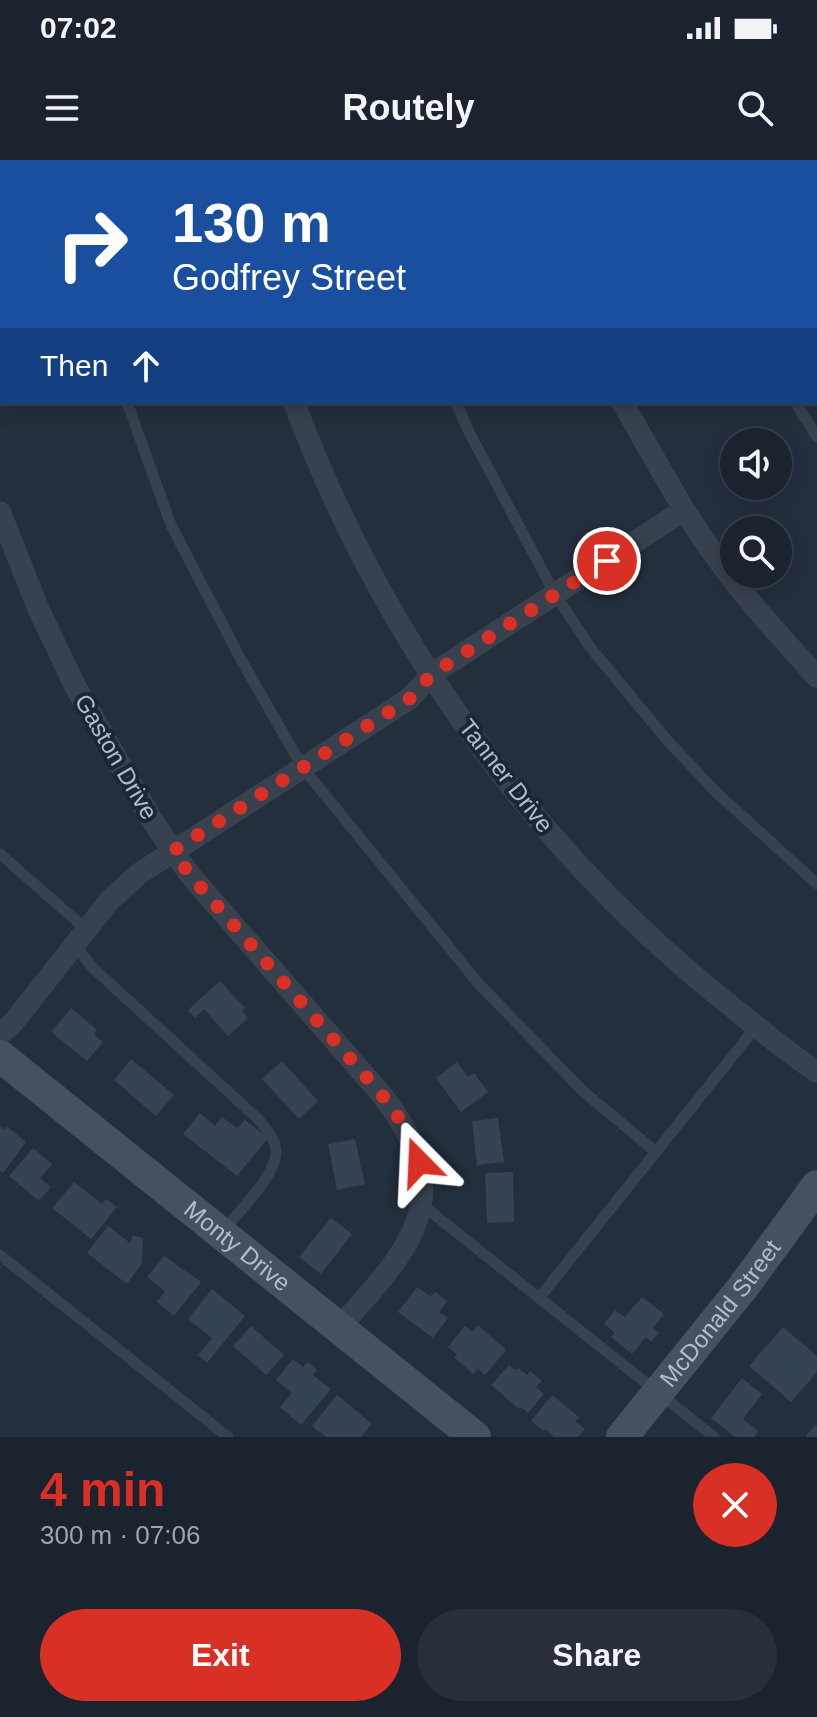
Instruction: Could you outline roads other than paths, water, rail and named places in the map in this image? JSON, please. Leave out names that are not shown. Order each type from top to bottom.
[{"type":"street","name":"Tanner Drive","points":[[295,404],[356,542],[432,674],[482,748],[561,845],[667,953],[756,1027],[817,1072]]},
{"type":"street","points":[[623,404],[684,510],[718,560],[755,608],[817,677]]},
{"type":"street","points":[[0,1034],[12,1024],[120,890],[140,873],[409,699],[432,674],[684,510]]},
{"type":"street","name":"Gaston Drive","points":[[0,512],[38,608],[75,686],[137,796],[173,851],[190,875],[397,1114],[415,1146],[422,1187],[421,1204],[412,1235],[382,1280],[338,1329]]},
{"type":"street","name":"Monty Drive","points":[[0,1056],[475,1437]]},
{"type":"street","name":"McDonald Street","points":[[622,1437],[743,1287],[817,1186]]},
{"type":"lane","points":[[128,404],[171,525],[239,656],[303,768],[479,984],[584,1092],[656,1152]]},
{"type":"lane","points":[[457,404],[555,594],[590,647],[667,740],[716,792],[817,884]]},
{"type":"lane","points":[[796,404],[817,437]]},
{"type":"lane","points":[[0,854],[81,938],[93,968],[272,1135],[276,1152],[272,1170],[220,1234]]},
{"type":"lane","points":[[539,1298],[756,1027]]},
{"type":"lane","points":[[421,1204],[714,1437]]},
{"type":"lane","points":[[0,1255],[228,1437]]},
{"type":"lane","points":[[812,1437],[817,1431]]}]
